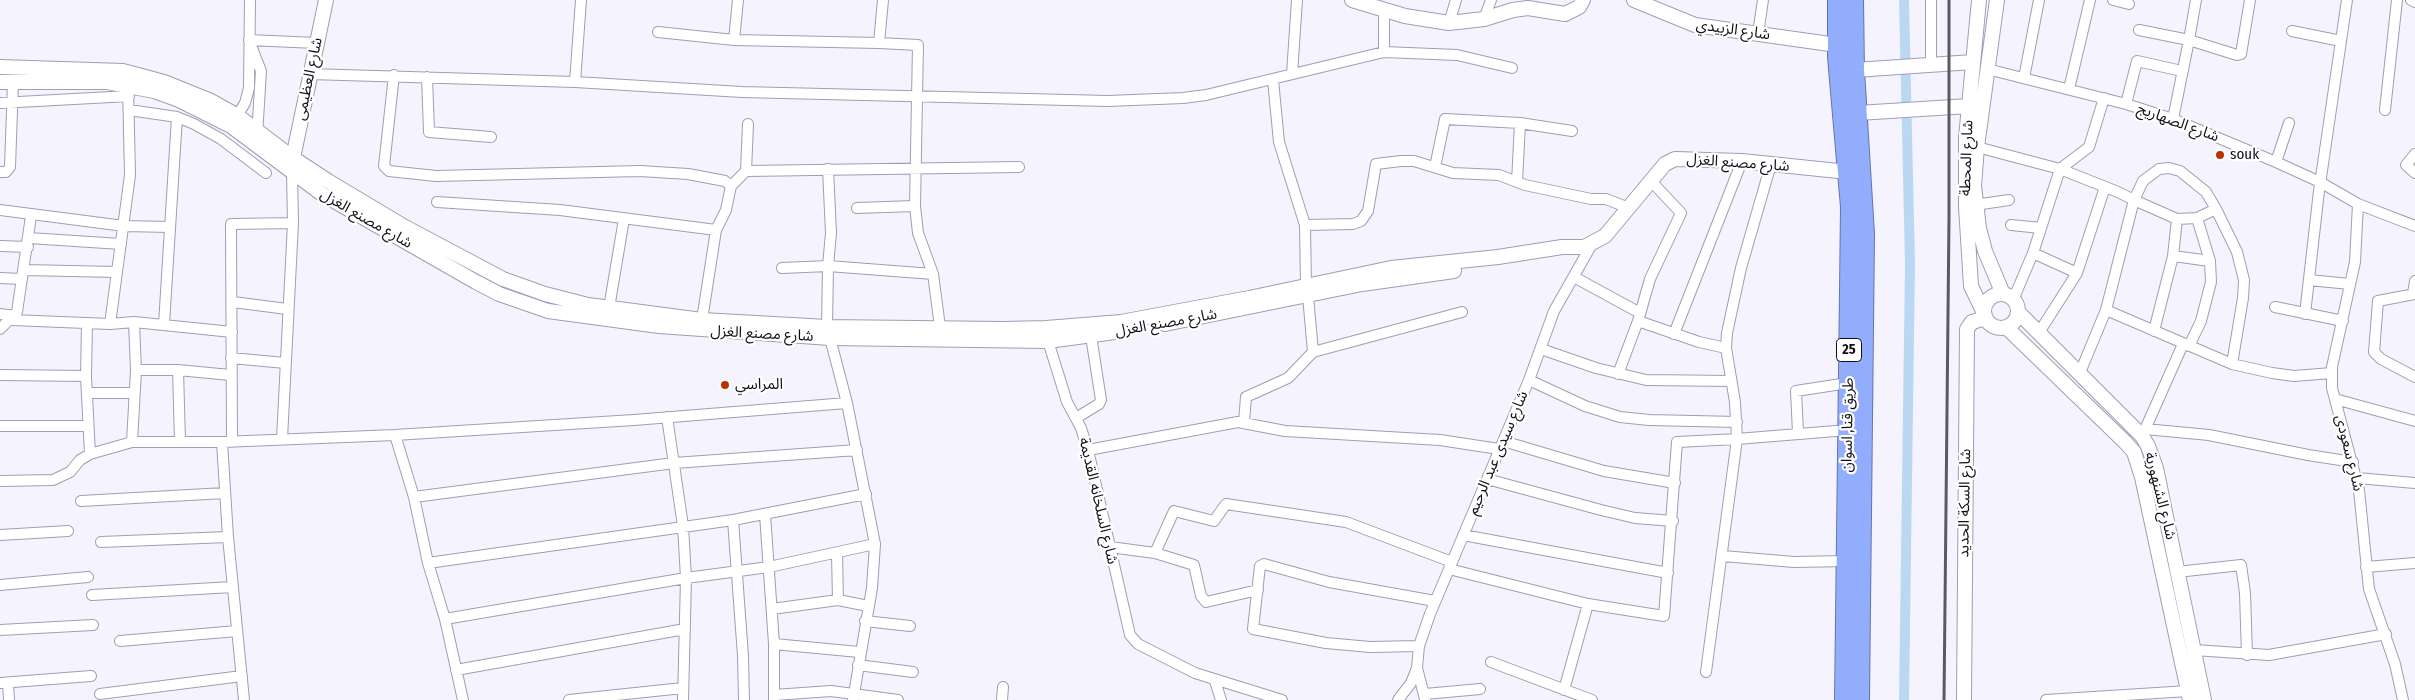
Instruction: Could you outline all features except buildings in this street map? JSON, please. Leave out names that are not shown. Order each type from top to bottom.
[{"type":"highway","name":"طريق قنا, اسوان","points":[[1837,0],[1837,45],[1850,207],[1844,700]]},
{"type":"highway","name":"طريق قنا, اسوان","points":[[1854,0],[1855,70],[1865,234],[1860,700]]},
{"type":"street","points":[[234,121],[245,103],[249,88],[250,0]]},
{"type":"street","name":"شارع العظيمى","points":[[292,158],[326,0]]},
{"type":"street","points":[[575,82],[581,0]]},
{"type":"street","points":[[734,40],[738,0]]},
{"type":"street","points":[[879,42],[882,0]]},
{"type":"street","points":[[1292,74],[1297,0]]},
{"type":"street","points":[[1449,23],[1456,0]]},
{"type":"street","points":[[1484,19],[1491,0]]},
{"type":"street","points":[[1360,1],[1384,11],[1449,23],[1484,19],[1513,10],[1528,8],[1565,14],[1579,8],[1583,0]]},
{"type":"street","name":"شارع الزبيدي","points":[[1634,0],[1694,25],[1837,45]]},
{"type":"street","points":[[1758,34],[1763,0]]},
{"type":"street","points":[[1931,0],[1931,65]]},
{"type":"street","name":"شارع المحطة","points":[[1980,0],[1969,106],[1966,164],[1967,252],[1970,286],[1985,316]]},
{"type":"street","name":"شارع المحطة","points":[[1997,0],[1977,147],[1975,205],[1985,251],[2011,302]]},
{"type":"street","points":[[2024,78],[2039,0]]},
{"type":"street","points":[[2069,89],[2090,0]]},
{"type":"street","points":[[2113,0],[2129,4]]},
{"type":"street","points":[[2173,119],[2196,0]]},
{"type":"street","points":[[2139,30],[2189,40],[2237,56],[2241,54],[2250,0]]},
{"type":"street","points":[[2305,314],[2320,182],[2347,0]]},
{"type":"street","points":[[2385,110],[2397,0]]},
{"type":"street","points":[[2411,0],[2415,2]]},
{"type":"street","points":[[1384,11],[1384,52]]},
{"type":"street","points":[[2292,31],[2341,41]]},
{"type":"street","points":[[658,32],[734,40],[879,42],[918,45],[919,96],[915,206],[918,233],[933,274],[940,327]]},
{"type":"street","points":[[249,40],[316,43]]},
{"type":"street","points":[[249,40],[261,71],[257,137]]},
{"type":"street","points":[[310,74],[394,75],[575,82],[742,92],[1108,101],[1166,99],[1206,95],[1384,52],[1457,55],[1512,68]]},
{"type":"street","points":[[2126,104],[2137,61],[2182,71]]},
{"type":"street","points":[[1855,70],[1973,62]]},
{"type":"street","name":"شارع مصنع الغزل","points":[[0,67],[123,70],[164,82],[211,101],[234,121],[257,137],[389,218],[483,269],[545,294],[610,308],[702,320],[828,332],[940,327],[1047,335],[1390,279],[1560,257],[1576,248],[1592,244],[1605,236],[1665,164],[1675,159],[1771,164],[1848,172]]},
{"type":"street","name":"شارع الصهاريج","points":[[1987,69],[2104,98],[2173,119],[2276,162],[2320,182],[2358,204],[2413,226]]},
{"type":"street","points":[[394,75],[384,166],[390,171],[436,176],[640,171],[688,174],[725,181],[731,186]]},
{"type":"street","points":[[427,77],[429,132],[491,137]]},
{"type":"street","points":[[1273,80],[1278,142],[1305,225],[1307,292],[1313,352]]},
{"type":"street","points":[[0,172],[6,172],[10,168],[12,103],[6,82]]},
{"type":"street","name":"شارع مصنع الغزل","points":[[6,82],[107,82],[128,91],[179,100],[234,121]]},
{"type":"street","points":[[0,103],[128,91],[130,175],[110,324]]},
{"type":"street","points":[[2011,302],[1989,299],[1985,316],[1992,325],[2006,327],[2015,320],[2011,302],[2033,253],[2060,169],[2089,147],[2104,98]]},
{"type":"street","points":[[1858,113],[1969,106]]},
{"type":"street","points":[[129,110],[176,117],[221,139],[266,173]]},
{"type":"street","points":[[164,324],[176,117]]},
{"type":"street","points":[[1435,168],[1445,119],[1520,123],[1572,130]]},
{"type":"street","points":[[1517,182],[1520,123]]},
{"type":"street","points":[[2276,162],[2289,123]]},
{"type":"street","points":[[702,320],[716,230],[726,210],[731,186],[746,171],[748,124]]},
{"type":"street","name":"شارع مصنع الغزل","points":[[257,137],[292,173],[322,194],[476,282],[523,304],[573,316],[700,330],[1091,336],[1307,292]]},
{"type":"street","points":[[1977,147],[2060,169],[2177,219],[2197,218],[2216,209]]},
{"type":"street","points":[[2415,154],[2406,165],[2415,173]]},
{"type":"street","points":[[1305,225],[1352,224],[1361,221],[1368,211],[1376,164],[1414,161],[1454,173],[1499,175],[1517,182],[1564,194],[1606,200],[1629,208]]},
{"type":"street","points":[[1674,334],[1742,162]]},
{"type":"street","points":[[1706,672],[1737,440],[1737,422],[1726,348],[1741,268],[1771,164]]},
{"type":"street","points":[[746,171],[1019,168]]},
{"type":"street","points":[[2080,375],[2106,310],[2134,200],[2143,180],[2150,174],[2169,168],[2180,171],[2206,192],[2238,252],[2244,280],[2243,298],[2232,364]]},
{"type":"street","points":[[828,169],[832,233],[828,266],[828,332],[847,403],[875,544],[875,569],[853,697]]},
{"type":"street","points":[[282,439],[287,309],[293,223],[292,173]]},
{"type":"street","points":[[1618,374],[1656,264],[1681,214],[1651,181]]},
{"type":"street","points":[[2038,334],[2077,273],[2105,187]]},
{"type":"street","points":[[1975,205],[2009,200]]},
{"type":"street","points":[[437,202],[560,210],[716,230]]},
{"type":"street","name":"شارع سعودى","points":[[2358,204],[2355,262],[2332,373],[2335,400],[2357,478],[2366,567],[2373,602],[2386,634],[2403,700]]},
{"type":"street","points":[[857,208],[915,206]]},
{"type":"street","points":[[0,210],[31,216],[124,226],[170,227]]},
{"type":"street","points":[[2413,226],[2415,214]]},
{"type":"street","points":[[0,329],[14,318],[23,275],[31,216]]},
{"type":"street","points":[[2197,218],[2210,262],[2211,282],[2206,302],[2144,432],[2209,436],[2308,456],[2353,462]]},
{"type":"street","points":[[610,308],[624,219]]},
{"type":"street","points":[[2154,331],[2173,256],[2177,219]]},
{"type":"street","points":[[244,700],[225,493],[233,302],[232,224],[293,223]]},
{"type":"street","points":[[2011,225],[2041,228]]},
{"type":"street","points":[[0,246],[28,242],[121,244]]},
{"type":"street","name":"شارع سيدى عبد الرحيم","points":[[1417,668],[1419,646],[1435,600],[1529,380],[1554,311],[1592,244]]},
{"type":"street","points":[[2033,253],[2077,273]]},
{"type":"street","points":[[2173,256],[2210,262]]},
{"type":"street","points":[[782,268],[828,266],[933,274]]},
{"type":"street","points":[[476,282],[483,269]]},
{"type":"street","points":[[0,278],[23,275],[117,272]]},
{"type":"street","points":[[1574,277],[1639,317],[1674,334],[1726,348]]},
{"type":"street","points":[[2309,280],[2350,284]]},
{"type":"street","points":[[2415,281],[2414,294],[2378,301],[2376,306],[2374,352],[2381,359],[2415,377]]},
{"type":"street","points":[[233,302],[287,309]]},
{"type":"street","name":"شارع الشنهورية","points":[[2011,302],[2038,334],[2080,375],[2144,432],[2156,468],[2204,700]]},
{"type":"street","points":[[2274,307],[2343,321]]},
{"type":"street","points":[[2106,310],[2232,364],[2287,375],[2332,373]]},
{"type":"street","points":[[1244,422],[1246,397],[1288,378],[1313,352],[1462,312]]},
{"type":"street","points":[[0,314],[14,318],[110,324],[134,322],[232,332]]},
{"type":"street","name":"شارع السكة الحديد","points":[[1964,700],[1967,329],[1972,322],[1985,316]]},
{"type":"street","points":[[132,442],[136,370],[134,322]]},
{"type":"street","points":[[87,323],[87,426],[90,454]]},
{"type":"street","name":"شارع الشنهورية","points":[[2006,327],[2134,452],[2142,477],[2185,696]]},
{"type":"street","name":"شارع السلخانه القديمة","points":[[1047,335],[1068,402],[1088,450],[1130,635],[1138,644],[1176,664],[1215,681]]},
{"type":"street","points":[[1076,418],[1099,404],[1101,400],[1091,336]]},
{"type":"street","points":[[1541,349],[1618,374],[1646,380],[1676,382],[1731,381]]},
{"type":"street","points":[[231,358],[285,363]]},
{"type":"street","points":[[136,370],[178,370],[230,375]]},
{"type":"street","points":[[178,370],[180,442]]},
{"type":"street","points":[[0,375],[86,376]]},
{"type":"street","points":[[1529,380],[1585,406],[1620,417],[1649,420],[1737,422]]},
{"type":"street","points":[[1798,433],[1796,391],[1848,383]]},
{"type":"street","points":[[87,393],[134,393]]},
{"type":"street","points":[[2335,400],[2415,421]]},
{"type":"street","points":[[0,481],[53,480],[70,472],[80,460],[90,454],[132,442],[227,442],[395,435],[847,403]]},
{"type":"street","points":[[667,417],[683,526],[686,578],[684,700]]},
{"type":"street","points":[[1088,450],[1209,426],[1244,422],[1285,431],[1501,445],[1604,471],[1675,483]]},
{"type":"street","points":[[0,426],[87,426]]},
{"type":"street","points":[[1155,554],[1174,511],[1214,521],[1226,504],[1346,522],[1450,566],[1588,604],[1664,616],[1673,521],[1677,442],[1737,440],[1848,430]]},
{"type":"street","points":[[395,435],[414,497],[428,563],[446,619],[464,700]]},
{"type":"street","points":[[414,497],[674,463],[857,450]]},
{"type":"street","points":[[2357,478],[2415,483]]},
{"type":"street","points":[[1487,479],[1635,518],[1673,521]]},
{"type":"street","points":[[81,500],[225,493]]},
{"type":"street","points":[[428,563],[733,520],[866,494]]},
{"type":"street","points":[[765,514],[774,644],[774,697],[819,691],[853,697],[898,700]]},
{"type":"street","points":[[733,520],[738,571],[744,700]]},
{"type":"street","points":[[0,534],[68,531]]},
{"type":"street","points":[[1463,535],[1668,573]]},
{"type":"street","points":[[101,542],[228,537]]},
{"type":"street","points":[[446,619],[686,578],[769,567],[838,554],[875,544]]},
{"type":"street","points":[[1110,547],[1155,554],[1195,566],[1200,596],[1206,602],[1258,590]]},
{"type":"street","points":[[838,554],[838,600]]},
{"type":"street","points":[[1723,556],[1794,562],[1846,561]]},
{"type":"street","points":[[2366,567],[2415,562]]},
{"type":"street","points":[[1419,646],[1370,647],[1326,643],[1253,629],[1260,566],[1264,564],[1329,582],[1435,600]]},
{"type":"street","points":[[2177,572],[2241,565],[2245,593],[2247,655]]},
{"type":"street","points":[[0,585],[88,577]]},
{"type":"street","points":[[92,595],[233,587]]},
{"type":"street","points":[[772,609],[838,600],[868,606]]},
{"type":"street","points":[[1564,690],[1588,604]]},
{"type":"street","points":[[865,621],[910,626]]},
{"type":"street","points":[[0,630],[93,625]]},
{"type":"street","points":[[456,670],[685,629]]},
{"type":"street","points":[[120,641],[237,631]]},
{"type":"street","points":[[2194,650],[2247,655],[2290,653],[2386,634]]},
{"type":"street","points":[[774,644],[860,652]]},
{"type":"street","points":[[1491,662],[1532,676],[1581,698],[1592,700]]},
{"type":"street","points":[[858,665],[913,672]]},
{"type":"street","points":[[1417,668],[1425,697],[1480,689]]},
{"type":"street","points":[[1398,700],[1411,683],[1417,668]]},
{"type":"street","points":[[10,700],[4,683],[91,676]]},
{"type":"street","points":[[100,694],[242,676]]},
{"type":"street","points":[[1215,681],[1221,700]]},
{"type":"street","points":[[1215,681],[1282,700]]},
{"type":"street","points":[[1002,700],[1003,687]]},
{"type":"street","points":[[569,700],[683,688]]},
{"type":"street","points":[[2046,700],[2185,696]]},
{"type":"waterway","points":[[1904,0],[1910,264],[1904,700]]},
{"type":"railway","points":[[1944,700],[1949,218],[1949,0]]},
{"type":"place","name":"souk","points":[[2220,155]]},
{"type":"place","name":"المراسي","points":[[725,385]]}]
